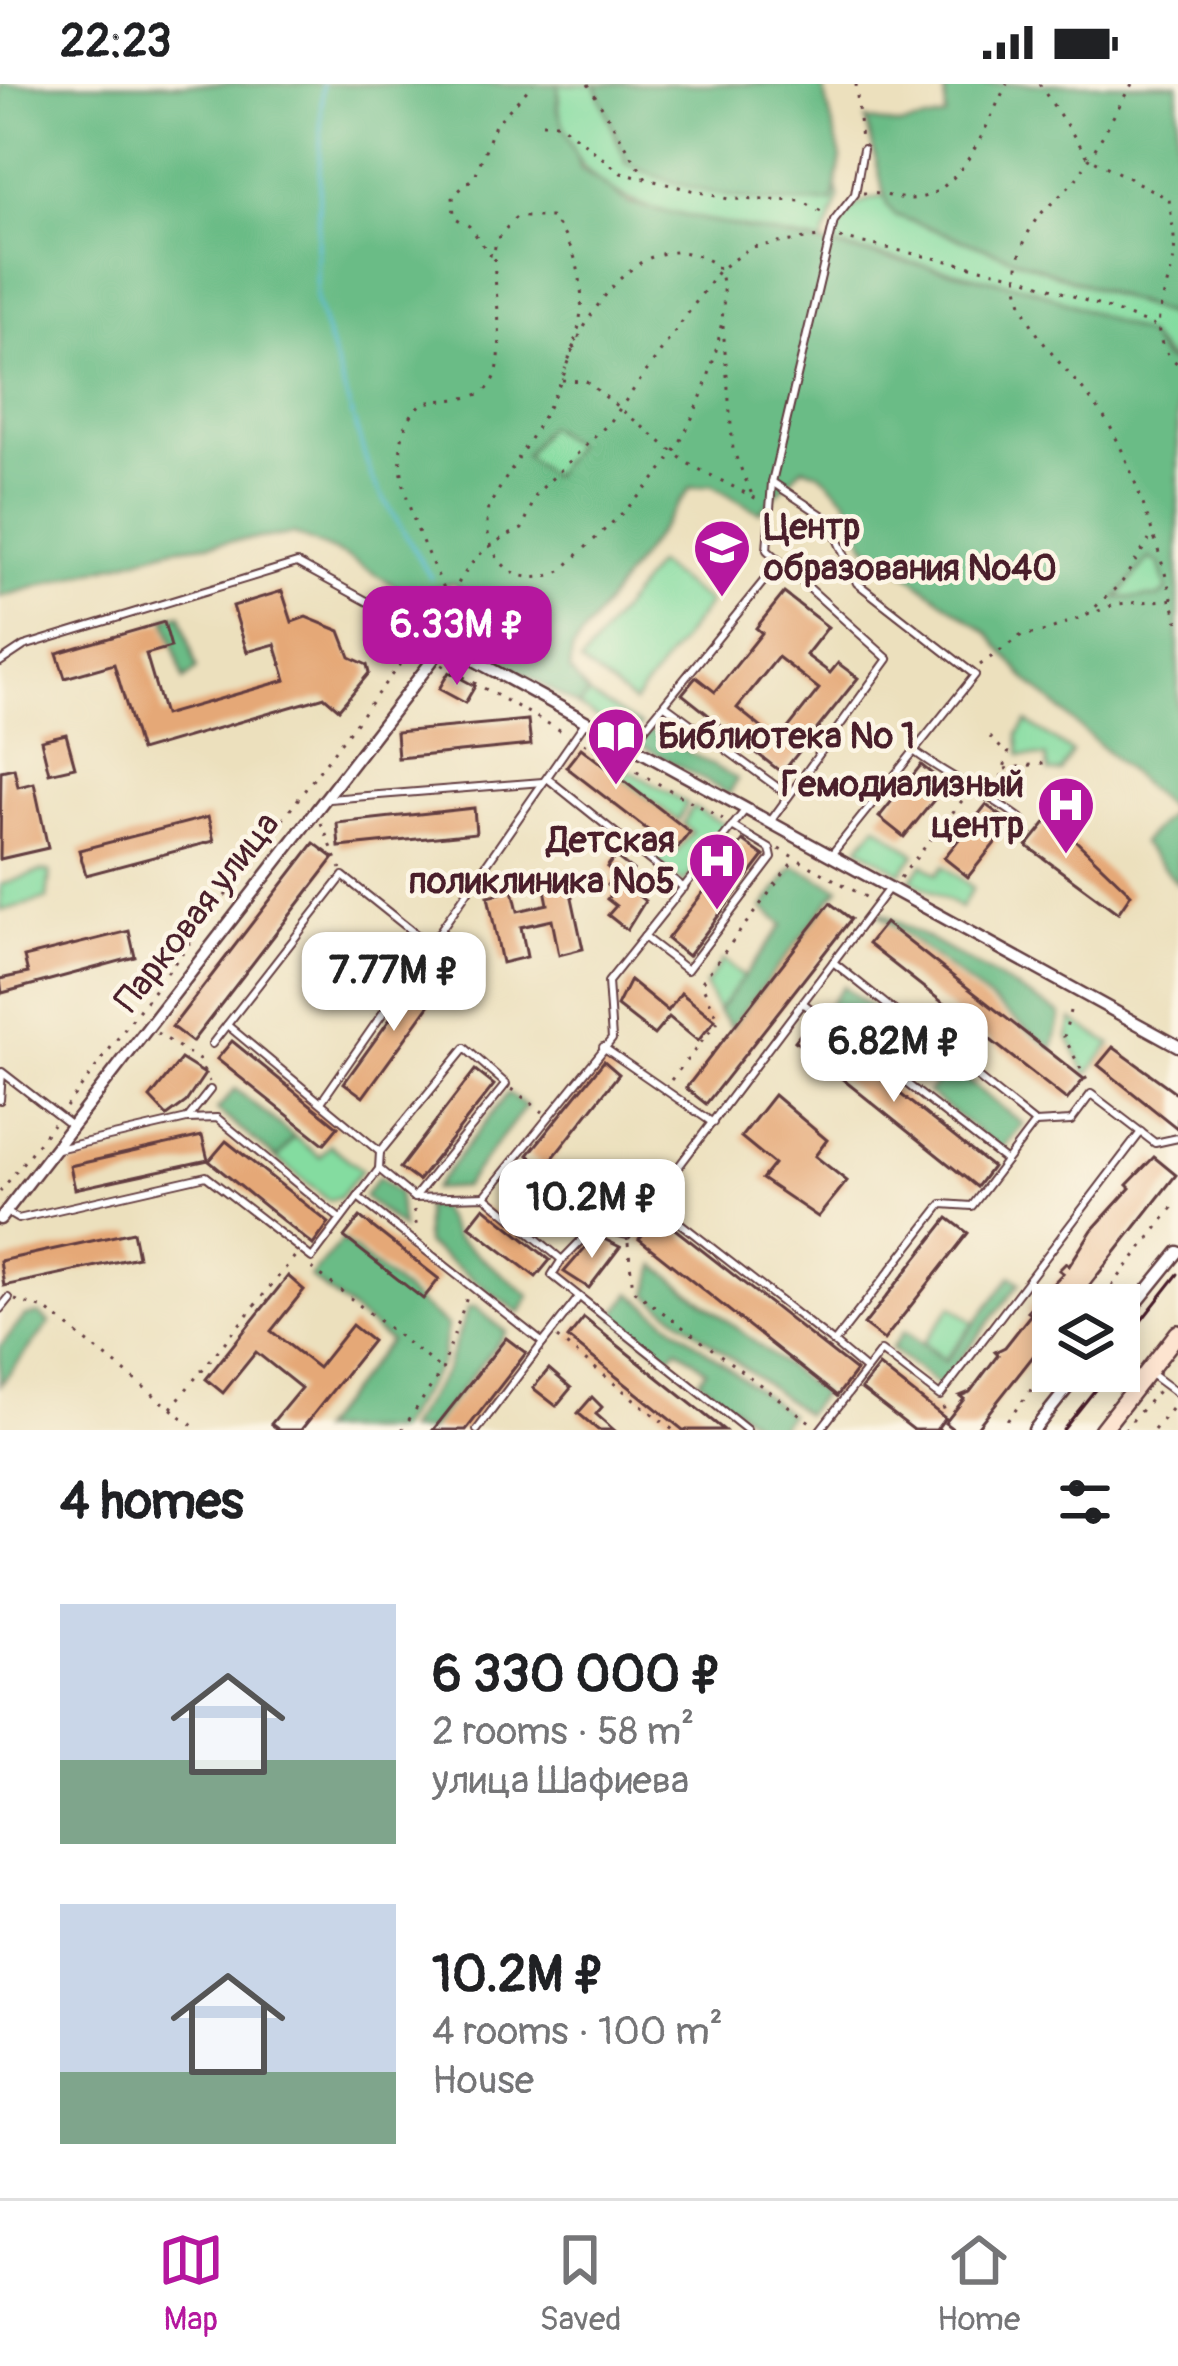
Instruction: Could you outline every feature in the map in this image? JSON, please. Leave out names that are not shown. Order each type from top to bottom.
[{"type":"street","name":"Парковая улица","points":[[3,1215],[64,1120],[146,1025],[446,644]]},
{"type":"street","points":[[446,644],[1178,1046]]},
{"type":"street","points":[[1140,1298],[1178,1252]]},
{"type":"street","points":[[1102,1430],[1178,1333]]},
{"type":"street","points":[[1034,1430],[1065,1392]]},
{"type":"lane","points":[[770,822],[888,658],[767,550],[772,482],[834,221],[855,194],[863,149]]},
{"type":"lane","points":[[772,482],[828,519],[857,583],[975,675],[831,856]]},
{"type":"lane","points":[[631,746],[779,561]]},
{"type":"lane","points":[[0,662],[24,646],[297,563],[446,644]]},
{"type":"lane","points":[[665,705],[789,796]]},
{"type":"lane","points":[[321,1102],[586,721]]},
{"type":"lane","points":[[914,751],[949,778],[995,799],[1021,819]]},
{"type":"lane","points":[[325,799],[545,780],[684,888]]},
{"type":"lane","points":[[484,1196],[612,1039],[608,982],[746,809]]},
{"type":"lane","points":[[644,937],[687,970],[772,858],[770,849],[732,825]]},
{"type":"lane","points":[[212,1044],[343,876],[428,944]]},
{"type":"lane","points":[[747,1430],[552,1275],[594,1227],[627,1235],[890,888]]},
{"type":"lane","points":[[833,962],[1035,1123],[1071,1121],[1091,1094],[1155,1143],[1178,1138]]},
{"type":"lane","points":[[802,1003],[1006,1161]]},
{"type":"lane","points":[[227,1025],[380,1152]]},
{"type":"lane","points":[[603,1047],[712,1123]]},
{"type":"lane","points":[[3,1215],[18,1219],[206,1176],[312,1258],[379,1169],[380,1152],[465,1048],[506,1084],[413,1197]]},
{"type":"lane","points":[[0,1100],[2,1072],[64,1120]]},
{"type":"lane","points":[[187,1119],[210,1090]]},
{"type":"lane","points":[[48,1150],[187,1119],[217,1118],[340,1219]]},
{"type":"lane","points":[[834,1343],[942,1204],[972,1206],[1035,1123]]},
{"type":"lane","points":[[820,1430],[881,1351],[940,1396],[1141,1132]]},
{"type":"lane","points":[[379,1169],[413,1197],[484,1196],[562,1260]]},
{"type":"lane","points":[[358,1197],[543,1343]]},
{"type":"lane","points":[[653,1202],[866,1370]]},
{"type":"lane","points":[[477,1430],[579,1297]]},
{"type":"lane","points":[[0,1309],[8,1298]]},
{"type":"lane","points":[[1148,1372],[1178,1398]]},
{"type":"path","points":[[492,257],[469,226],[454,217],[453,196],[475,176],[495,125],[533,84]]},
{"type":"path","points":[[588,84],[646,179]]},
{"type":"path","points":[[856,84],[863,149]]},
{"type":"path","points":[[855,194],[882,192],[912,199],[946,185],[970,153],[1007,84]]},
{"type":"path","points":[[1039,84],[1088,158],[1169,199],[1174,253],[1156,326],[1158,338],[1178,364]]},
{"type":"path","points":[[1132,84],[1088,158],[1031,227],[1018,276],[1037,337],[1050,358],[1090,396],[1115,435],[1176,600],[1178,622]]},
{"type":"path","points":[[542,123],[559,123],[621,173],[728,200],[802,201],[834,221]]},
{"type":"path","points":[[450,599],[424,555],[406,492],[401,446],[407,421],[422,404],[470,396],[488,388],[499,370],[492,257],[496,240],[515,217],[551,217],[571,244],[580,274],[581,311],[551,406],[488,508],[487,544],[499,560],[524,577],[544,579],[561,571],[675,453],[723,319]]},
{"type":"path","points":[[0,1192],[64,1120],[450,599],[468,565],[487,544],[522,529],[537,493],[622,407],[719,270],[752,247],[779,239],[831,237],[1018,276],[1156,326]]},
{"type":"path","points":[[573,346],[615,283],[647,258],[691,254],[719,270],[725,284],[723,319],[733,450],[754,499]]},
{"type":"path","points":[[561,381],[586,381],[675,453],[771,504]]},
{"type":"path","points":[[1081,620],[1122,582],[1150,537]]},
{"type":"path","points":[[975,675],[983,661],[1023,634],[1081,620],[1117,604],[1176,600]]},
{"type":"path","points":[[412,649],[732,825]]},
{"type":"path","points":[[990,737],[1009,753],[995,799]]},
{"type":"path","points":[[1004,770],[1044,764]]},
{"type":"path","points":[[890,888],[973,787]]},
{"type":"path","points":[[315,811],[343,876]]},
{"type":"path","points":[[765,842],[878,903]]},
{"type":"path","points":[[664,1089],[719,1020],[701,983],[795,858]]},
{"type":"path","points":[[1070,1011],[1064,1037],[1096,1098]]},
{"type":"path","points":[[146,1025],[206,1067],[210,1090]]},
{"type":"path","points":[[506,1084],[548,1115]]},
{"type":"path","points":[[413,1197],[418,1246]]},
{"type":"path","points":[[1114,1284],[1178,1202]]},
{"type":"path","points":[[627,1235],[634,1290],[820,1430]]},
{"type":"path","points":[[297,1256],[442,1370]]},
{"type":"path","points":[[171,1408],[289,1265]]},
{"type":"path","points":[[402,1430],[442,1370],[470,1287]]},
{"type":"path","points":[[8,1298],[47,1310],[198,1430]]},
{"type":"path","points":[[551,1333],[674,1430]]},
{"type":"path","points":[[1124,1430],[1164,1384]]},
{"type":"path","points":[[1000,1430],[1032,1389]]},
{"type":"path","points":[[938,1430],[947,1418],[940,1396]]},
{"type":"path","points":[[1154,1430],[1178,1398]]},
{"type":"green space","points":[[0,84],[559,84],[557,108],[581,169],[630,204],[1034,289],[1146,335],[1163,359],[1178,365],[1178,884],[1141,843],[1172,811],[1023,676],[988,633],[866,545],[847,499],[819,472],[803,467],[759,512],[711,485],[690,488],[572,650],[570,671],[589,695],[578,706],[469,640],[459,623],[466,594],[453,583],[408,594],[349,558],[294,534],[174,548],[0,597]],"holes":[[[547,426],[574,445],[551,477],[525,456]],[[1150,558],[1160,564],[1167,591],[1158,597],[1117,598]]]},
{"type":"green space","points":[[559,84],[595,84],[627,164],[833,202],[836,187],[839,199],[821,243],[693,220],[611,190],[582,164],[563,130]]},
{"type":"green space","points":[[595,84],[822,84],[841,158],[833,202],[781,203],[728,196],[627,164]]},
{"type":"green space","points":[[945,84],[1178,84],[1175,317],[895,215],[887,205],[866,120],[900,126],[946,117]]},
{"type":"green space","points":[[886,196],[895,215],[1178,319],[1171,363],[1146,335],[1034,289],[835,246],[851,211]]},
{"type":"green space","points":[[547,425],[575,445],[551,477],[524,457]]},
{"type":"green space","points":[[1150,557],[1160,564],[1167,591],[1159,597],[1116,598]]},
{"type":"green space","points":[[656,564],[709,603],[634,703],[581,663]]},
{"type":"green space","points":[[181,614],[197,669],[184,680],[166,618]]},
{"type":"green space","points":[[589,695],[641,726],[629,737],[578,706]]},
{"type":"green space","points":[[1027,722],[1072,752],[1060,772],[1049,772],[1046,757],[1020,755],[1018,734]]},
{"type":"green space","points":[[649,730],[737,779],[729,794],[639,744]]},
{"type":"green space","points":[[628,770],[687,803],[678,821],[623,779]]},
{"type":"green space","points":[[692,807],[727,826],[684,883],[653,859],[663,845],[676,853],[692,832],[683,824]]},
{"type":"green space","points":[[877,825],[915,854],[901,873],[859,847]]},
{"type":"green space","points":[[923,864],[937,874],[944,866],[973,888],[961,908],[911,879]]},
{"type":"green space","points":[[794,866],[839,888],[731,1027],[718,1011],[783,925],[763,908]]},
{"type":"green space","points":[[50,872],[47,899],[0,911],[0,885]]},
{"type":"green space","points":[[880,915],[1061,1014],[1053,1049]]},
{"type":"green space","points":[[723,960],[744,977],[718,1011],[705,985]]},
{"type":"green space","points":[[843,986],[908,1037],[889,1061],[824,1011]]},
{"type":"green space","points":[[1072,1020],[1111,1044],[1087,1075],[1068,1037]]},
{"type":"green space","points":[[949,1067],[1023,1124],[1002,1150],[928,1093]]},
{"type":"green space","points":[[235,1089],[294,1137],[277,1159],[217,1110]]},
{"type":"green space","points":[[508,1093],[526,1106],[463,1187],[433,1189]]},
{"type":"green space","points":[[294,1137],[320,1157],[330,1145],[362,1170],[339,1198],[328,1200],[277,1159]]},
{"type":"green space","points":[[378,1177],[398,1193],[402,1228],[364,1197]]},
{"type":"green space","points":[[425,1206],[439,1208],[455,1237],[530,1296],[520,1313],[425,1244]]},
{"type":"green space","points":[[342,1240],[447,1326],[441,1363],[397,1430],[318,1430],[389,1341],[310,1277]]},
{"type":"green space","points":[[656,1265],[821,1394],[805,1414],[648,1295]]},
{"type":"green space","points":[[1011,1276],[1020,1283],[939,1386],[891,1349],[904,1331],[945,1362]]},
{"type":"green space","points":[[631,1293],[789,1414],[777,1430],[764,1430],[699,1380],[706,1370],[678,1348],[668,1358],[613,1316]]},
{"type":"green space","points":[[952,1306],[974,1323],[944,1360],[923,1343]]},
{"type":"green space","points":[[475,1307],[506,1332],[429,1430],[406,1430],[445,1372],[468,1308]]},
{"type":"green space","points":[[39,1314],[50,1323],[0,1385],[0,1347],[25,1316]]},
{"type":"building","points":[[282,591],[292,622],[306,617],[340,631],[350,657],[367,665],[369,673],[339,709],[325,697],[140,751],[114,664],[65,678],[57,653],[164,622],[171,647],[146,654],[164,715],[286,680],[275,644],[247,652],[233,606]]},
{"type":"building","points":[[784,593],[828,627],[806,655],[830,673],[838,663],[858,678],[782,773],[682,694],[696,677],[715,692],[762,633],[756,628]],"holes":[[[778,657],[819,689],[778,741],[737,708]]]},
{"type":"building","points":[[449,672],[475,686],[465,703],[439,689]]},
{"type":"building","points":[[528,720],[531,745],[398,758],[396,732]]},
{"type":"building","points":[[66,734],[75,767],[49,773],[41,740]]},
{"type":"building","points":[[581,748],[690,832],[675,851],[566,767]]},
{"type":"building","points":[[921,765],[946,785],[904,837],[879,817]]},
{"type":"building","points":[[14,768],[18,787],[34,783],[48,848],[0,859],[1,771]]},
{"type":"building","points":[[986,805],[1011,823],[968,877],[944,858]]},
{"type":"building","points":[[474,808],[476,833],[339,847],[337,823]]},
{"type":"building","name":"Гемодиализный центр","points":[[1052,815],[1076,831],[1072,837],[1131,894],[1118,913],[1027,846]]},
{"type":"building","points":[[208,817],[214,841],[86,875],[79,850]]},
{"type":"building","points":[[743,841],[764,856],[688,956],[667,939]]},
{"type":"building","points":[[314,843],[334,858],[192,1042],[172,1027]]},
{"type":"building","points":[[615,856],[633,870],[623,883],[645,901],[627,930],[608,915],[616,906],[607,899],[614,891],[607,885],[616,874],[607,867]]},
{"type":"building","points":[[568,879],[583,949],[559,955],[552,920],[521,927],[527,957],[502,963],[488,896],[513,890],[518,911],[548,904],[544,884]]},
{"type":"building","points":[[830,903],[851,919],[706,1104],[686,1088]]},
{"type":"building","points":[[885,923],[1084,1079],[1067,1100],[868,944]]},
{"type":"building","points":[[129,931],[135,957],[2,993],[0,979],[28,973],[24,957]]},
{"type":"building","points":[[424,972],[444,985],[363,1097],[344,1083]]},
{"type":"building","points":[[630,980],[668,1011],[681,993],[715,1020],[698,1041],[669,1017],[654,1035],[617,1006]]},
{"type":"building","points":[[810,1022],[992,1167],[977,1187],[795,1041]]},
{"type":"building","points":[[232,1041],[338,1127],[324,1144],[217,1059]]},
{"type":"building","points":[[1113,1047],[1178,1094],[1178,1129],[1098,1065]]},
{"type":"building","points":[[181,1059],[205,1074],[186,1102],[167,1116],[150,1098]]},
{"type":"building","points":[[604,1061],[619,1074],[545,1168],[528,1155]]},
{"type":"building","points":[[475,1070],[494,1085],[418,1181],[400,1168]]},
{"type":"building","points":[[774,1095],[827,1140],[815,1156],[847,1181],[818,1217],[762,1179],[774,1164],[741,1137]]},
{"type":"building","points":[[202,1136],[208,1160],[75,1189],[70,1166]]},
{"type":"building","points":[[226,1141],[329,1223],[313,1245],[209,1161]]},
{"type":"building","points":[[1154,1157],[1176,1175],[1090,1284],[1053,1284],[1063,1273],[1059,1270],[1066,1263],[1069,1266],[1092,1230],[1130,1188],[1127,1185]]},
{"type":"building","points":[[484,1207],[550,1260],[536,1277],[469,1226]]},
{"type":"building","points":[[657,1215],[856,1371],[837,1396],[639,1239]]},
{"type":"building","points":[[360,1217],[439,1279],[423,1299],[344,1237]]},
{"type":"building","points":[[948,1218],[968,1233],[884,1340],[864,1325]]},
{"type":"building","points":[[133,1232],[138,1257],[4,1286],[0,1261]]},
{"type":"building","points":[[596,1235],[620,1247],[589,1288],[564,1272]]},
{"type":"building","points":[[288,1276],[304,1290],[271,1331],[318,1368],[352,1325],[372,1341],[301,1430],[279,1430],[271,1424],[301,1388],[256,1352],[223,1393],[206,1379]]},
{"type":"building","points":[[1032,1306],[1032,1358],[975,1430],[954,1430],[945,1423],[964,1399],[960,1396],[970,1392],[998,1355],[995,1352],[1005,1347],[1031,1314],[1027,1311]]},
{"type":"building","points":[[584,1318],[724,1430],[683,1430],[568,1338]]},
{"type":"building","points":[[506,1338],[526,1353],[466,1430],[433,1430]]},
{"type":"building","points":[[879,1366],[945,1418],[936,1430],[914,1430],[861,1389]]},
{"type":"building","points":[[549,1369],[571,1388],[556,1406],[533,1388]]},
{"type":"building","points":[[592,1397],[602,1407],[596,1414],[614,1430],[598,1430],[578,1413]]},
{"type":"waterway","points":[[322,84],[316,301],[372,479],[431,578]]},
{"type":"tram line","points":[[1140,1322],[1178,1274]]},
{"type":"tram line","points":[[1063,1430],[1093,1392]]},
{"type":"place","name":"Центр образования №40","points":[[722,599]]},
{"type":"place","name":"Библиотека № 1","points":[[616,787]]},
{"type":"place","name":"Гемодиализный центр","points":[[1066,856]]},
{"type":"place","name":"Детская поликлиника №5","points":[[717,912]]}]
